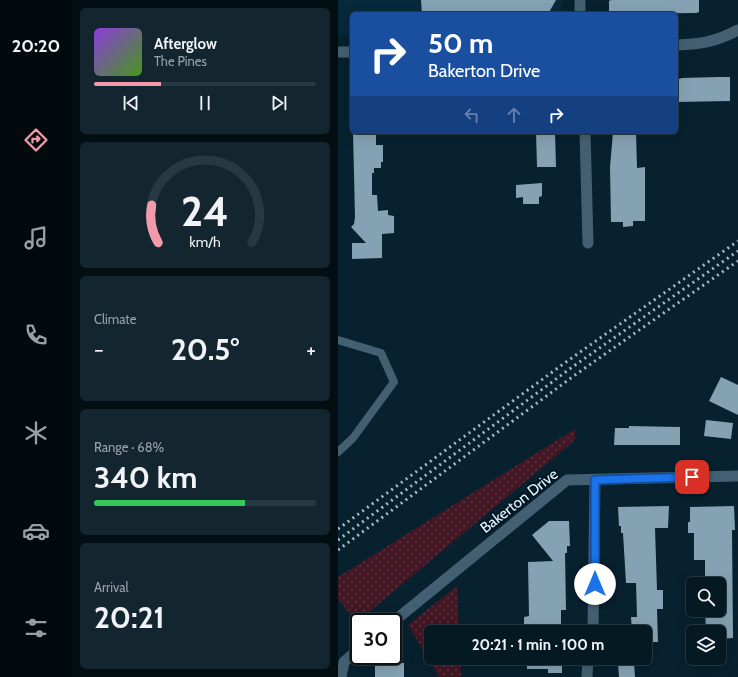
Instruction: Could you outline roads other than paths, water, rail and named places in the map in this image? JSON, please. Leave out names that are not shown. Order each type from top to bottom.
[{"type":"street","points":[[580,0],[580,12]]},
{"type":"street","points":[[678,45],[705,44],[738,30]]},
{"type":"street","points":[[338,52],[350,52]]},
{"type":"street","points":[[584,134],[588,243]]},
{"type":"street","name":"Bakerton Drive","points":[[402,615],[567,480],[738,476]]},
{"type":"street","points":[[593,625],[595,480]]},
{"type":"street","points":[[341,677],[344,662],[350,657]]},
{"type":"street","points":[[586,677],[587,665]]},
{"type":"lane","points":[[338,340],[382,353],[394,382],[353,438],[338,452]]},
{"type":"railway","points":[[338,529],[566,362],[738,241]]},
{"type":"railway","points":[[338,540],[571,368],[738,251]]},
{"type":"railway","points":[[338,550],[575,375],[738,261]]}]
